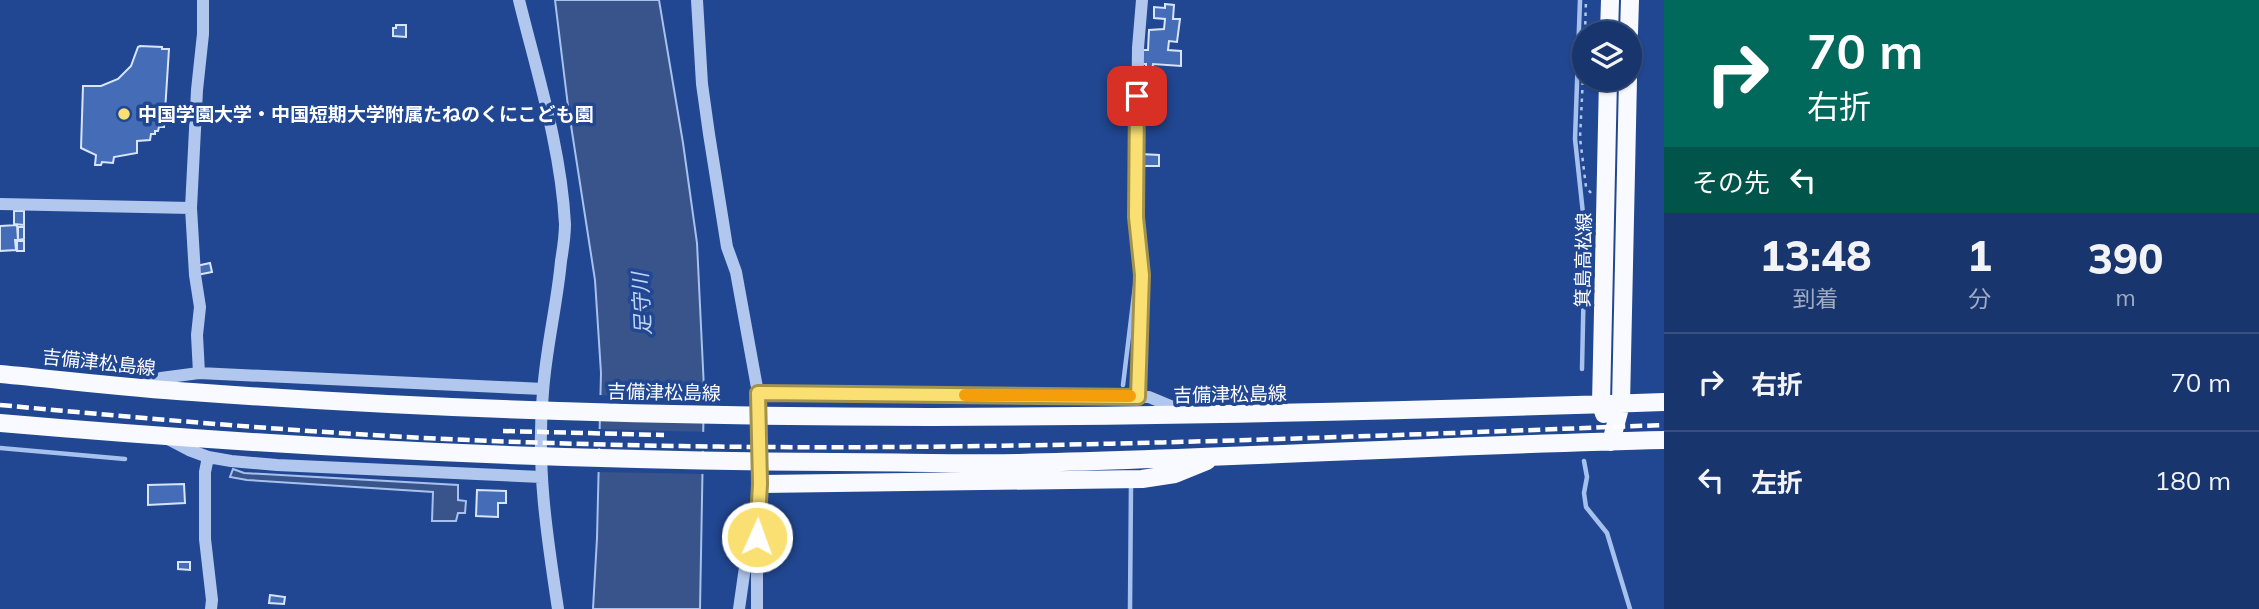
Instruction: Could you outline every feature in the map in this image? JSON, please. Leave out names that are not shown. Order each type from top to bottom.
[{"type":"main road","points":[[1609,21],[1610,0]]},
{"type":"main road","points":[[1629,21],[1630,0]]},
{"type":"main road","name":"箕島高松線","points":[[1608,91],[1601,404],[1611,442]]},
{"type":"main road","points":[[1611,442],[1621,404],[1628,91]]},
{"type":"main road","name":"吉備津松島線","points":[[0,374],[189,392],[424,405],[728,415],[1194,415],[1621,404]]},
{"type":"main road","points":[[1621,404],[1664,402]]},
{"type":"main road","points":[[0,423],[373,450],[573,458],[792,462],[1017,463],[1664,440]]},
{"type":"main road","points":[[760,484],[1142,479],[1175,474],[1220,455]]},
{"type":"street","points":[[199,373],[197,335],[200,307],[191,208],[203,0]]},
{"type":"street","points":[[519,0],[561,181],[565,227],[540,427],[541,477],[558,609]]},
{"type":"street","points":[[697,0],[702,83],[709,134],[727,247],[736,272],[758,393],[760,484],[757,513],[757,609]]},
{"type":"street","points":[[1138,397],[1142,275],[1136,217],[1138,48],[1142,0]]},
{"type":"street","points":[[0,204],[191,208]]},
{"type":"street","points":[[138,387],[161,378],[199,373],[543,389]]},
{"type":"street","points":[[758,393],[1149,397],[1194,415]]},
{"type":"street","points":[[165,437],[208,457],[277,465],[541,477]]},
{"type":"street","points":[[208,457],[205,472],[205,538],[211,609]]},
{"type":"street","points":[[739,609],[748,546],[757,513]]},
{"type":"path","points":[[1585,21],[1586,0]]},
{"type":"path","points":[[1582,91],[1580,138],[1586,187],[1593,195]]},
{"type":"water","name":"足守川","points":[[555,0],[659,0],[697,243],[704,389],[700,609],[593,609],[601,373],[595,280],[568,106]]},
{"type":"water","points":[[233,469],[244,473],[458,485],[458,500],[466,501],[465,513],[458,513],[456,521],[432,521],[433,492],[247,480],[230,477]]},
{"type":"pier","points":[[597,395],[707,398],[707,422],[597,419]]},
{"type":"pier","points":[[597,429],[707,432],[707,451],[596,448]]},
{"type":"pier","points":[[596,451],[707,454],[706,474],[596,472]]},
{"type":"building","points":[[1165,4],[1174,5],[1173,19],[1180,19],[1177,42],[1169,41],[1168,50],[1181,51],[1181,66],[1153,64],[1152,74],[1146,73],[1146,64],[1142,64],[1143,50],[1148,50],[1149,30],[1164,29],[1165,19],[1154,18],[1154,7],[1165,8]]},
{"type":"building","points":[[396,25],[406,25],[406,37],[393,36],[393,28],[396,28]]},
{"type":"building","name":"中国学園大学・中国短期大学附属たねのくにこども園","points":[[140,46],[169,49],[164,127],[159,127],[155,134],[151,134],[150,140],[137,141],[137,153],[114,157],[113,163],[102,162],[101,165],[95,165],[96,155],[81,148],[83,86],[101,86],[118,79],[131,66]]},
{"type":"building","points":[[1141,154],[1159,155],[1159,166],[1141,166]]},
{"type":"building","points":[[14,211],[24,211],[24,225],[14,224]]},
{"type":"building","points":[[17,225],[16,250],[0,251],[0,226]]},
{"type":"building","points":[[18,227],[24,227],[24,239],[18,240]]},
{"type":"building","points":[[17,241],[24,241],[24,251],[17,251]]},
{"type":"building","points":[[210,263],[212,272],[197,275],[196,266]]},
{"type":"building","points":[[184,484],[185,503],[148,505],[148,485]]},
{"type":"building","points":[[477,490],[506,491],[506,503],[498,503],[498,517],[476,516]]},
{"type":"building","points":[[178,562],[190,562],[190,570],[178,569]]},
{"type":"building","points":[[270,595],[285,597],[284,604],[269,603]]},
{"type":"waterway","points":[[1580,0],[1575,139],[1585,232],[1582,369]]},
{"type":"waterway","points":[[1123,385],[1136,278]]},
{"type":"waterway","points":[[0,448],[125,459]]},
{"type":"waterway","points":[[1584,461],[1587,477],[1584,493],[1586,507],[1607,533],[1630,609]]},
{"type":"waterway","points":[[1130,609],[1131,484]]},
{"type":"railway","points":[[0,405],[344,433],[482,441],[690,446],[1108,444],[1664,425]]},
{"type":"railway","points":[[503,431],[664,435]]},
{"type":"slow traffic","points":[[965,395],[1130,396]]},
{"type":"place","name":"中国学園大学・中国短期大学附属たねのくにこども園","points":[[124,114]]},
{"type":"route","points":[[757,537],[760,484],[758,393],[1138,397],[1142,275],[1136,217],[1137,96]]}]
